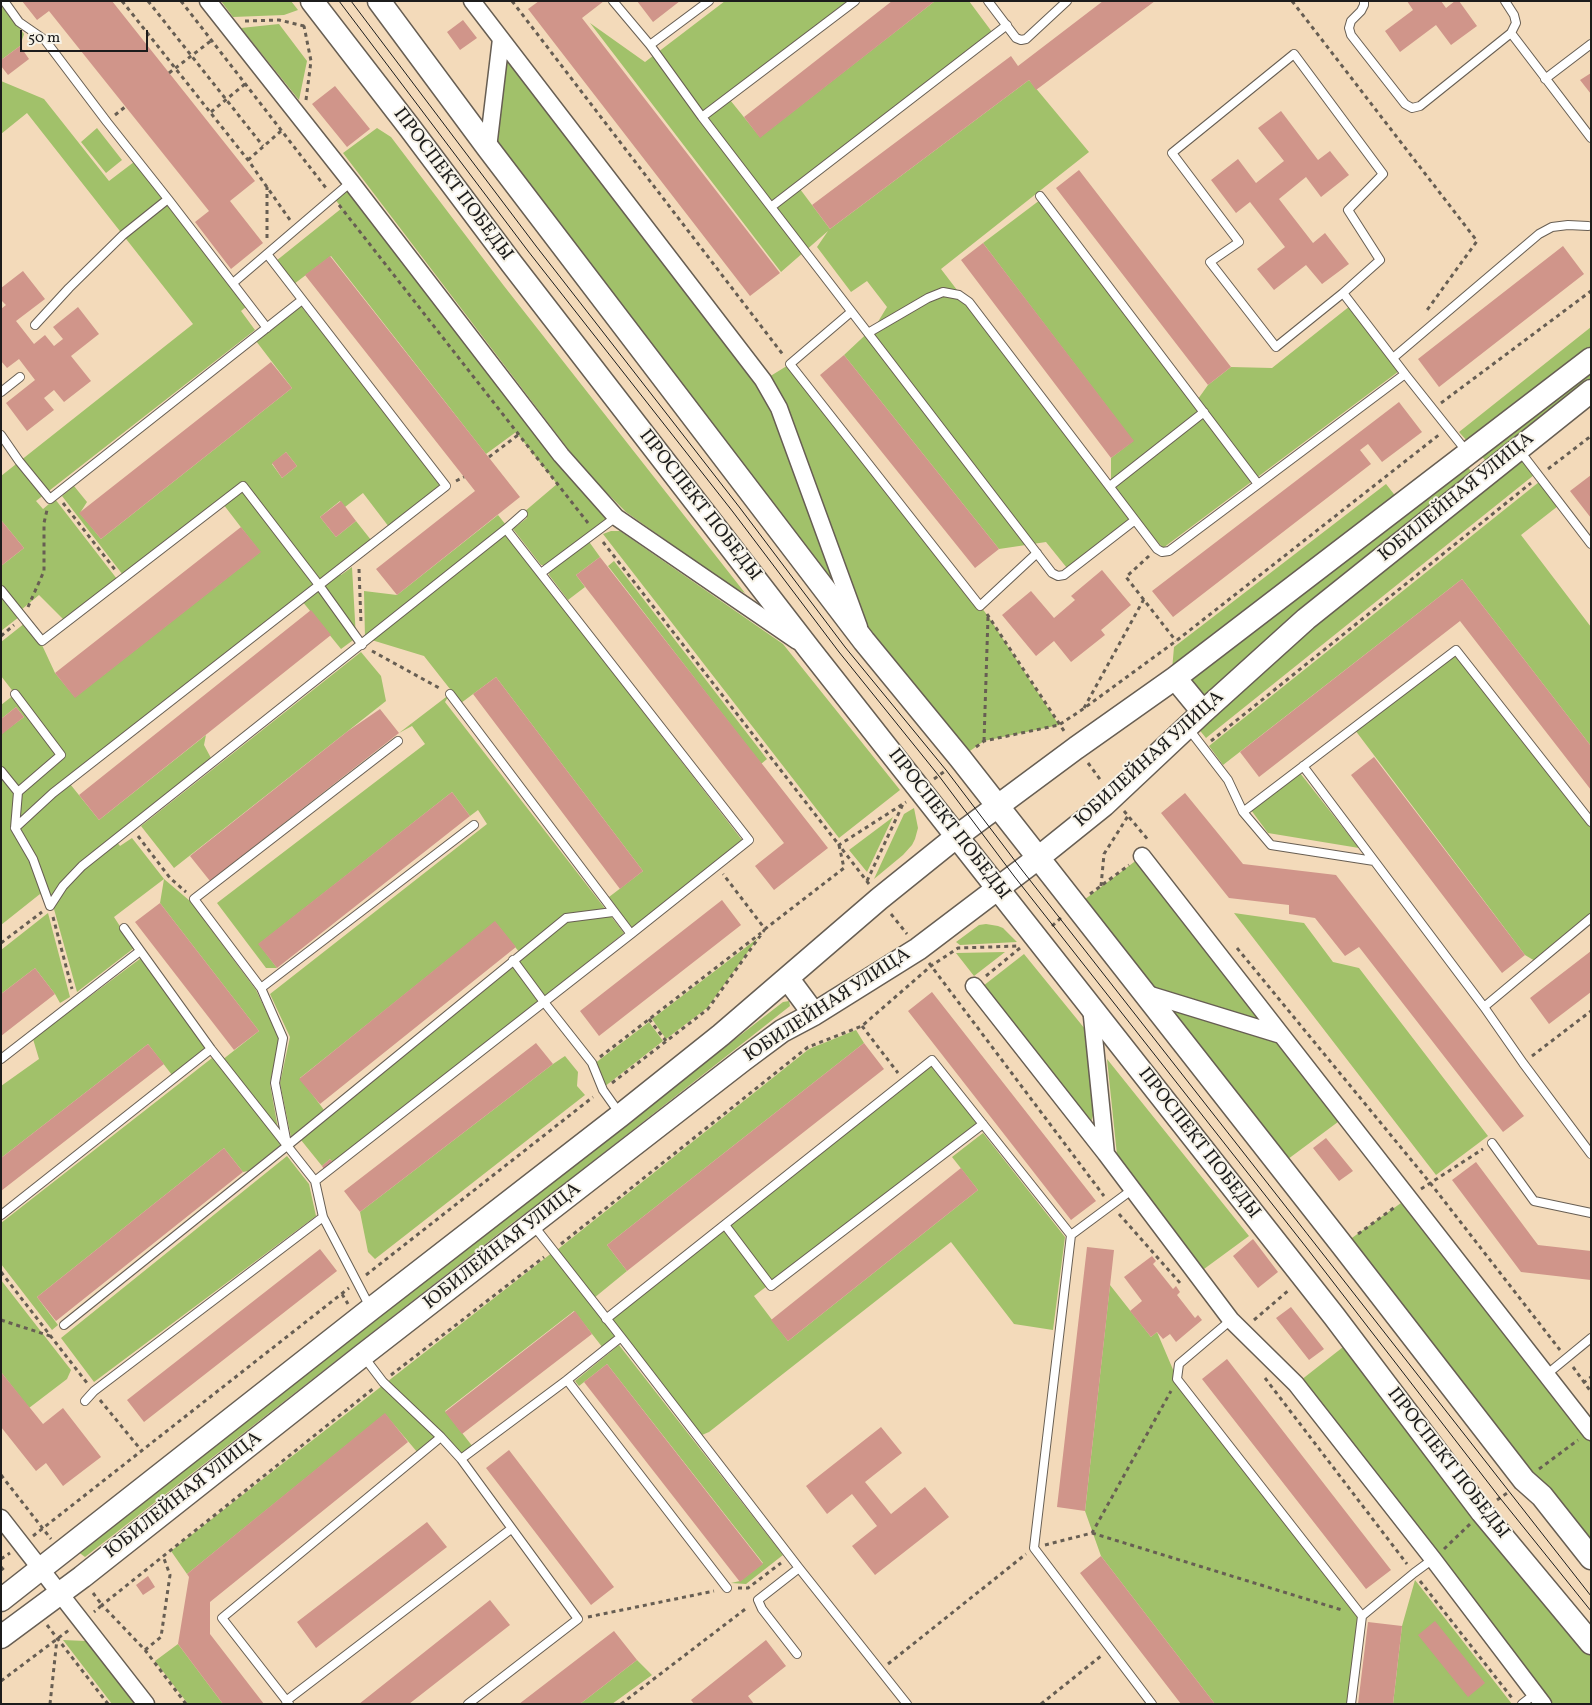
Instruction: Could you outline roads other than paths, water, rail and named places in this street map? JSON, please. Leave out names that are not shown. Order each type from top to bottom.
[{"type":"street","points":[[208,1],[351,182],[561,455],[616,517],[810,650]]},
{"type":"street","points":[[379,1],[488,148],[864,641],[997,806],[1342,1244],[1524,1480],[1542,1496],[1591,1558]]},
{"type":"street","points":[[478,3],[501,39],[763,380],[780,408],[864,641]]},
{"type":"street","name":"ПРОСПЕКТ ПОБЕДЫ","points":[[313,13],[410,128],[512,264],[810,650],[1303,1278],[1482,1512],[1591,1643]]},
{"type":"street","points":[[488,148],[501,39]]},
{"type":"street","name":"ЮБИЛЕЙНАЯ УЛИЦА","points":[[9,1594],[721,1035],[879,899],[956,836],[1175,678],[1591,359]]},
{"type":"street","name":"ЮБИЛЕЙНАЯ УЛИЦА","points":[[1,1637],[60,1594],[363,1355],[743,1060],[782,1031],[814,1014],[918,949],[1038,858],[1113,796],[1306,619],[1485,475],[1590,394]]},
{"type":"street","points":[[1468,454],[1485,475]]},
{"type":"street","points":[[1175,678],[1203,712]]},
{"type":"street","points":[[1148,851],[1281,1035],[1591,1432]]},
{"type":"street","points":[[788,979],[814,1014]]},
{"type":"street","points":[[974,986],[1106,1154],[1231,1320],[1296,1384],[1433,1559],[1534,1700]]},
{"type":"street","points":[[1144,993],[1281,1035]]},
{"type":"street","points":[[1091,1007],[1106,1154]]},
{"type":"street","points":[[1,1518],[146,1704]]},
{"type":"lane","points":[[4,1],[20,22],[45,40],[267,328]]},
{"type":"lane","points":[[613,1],[650,45],[702,117],[1052,573],[1058,576],[1064,575],[1135,520]]},
{"type":"lane","points":[[650,45],[709,1]]},
{"type":"lane","points":[[702,117],[854,1]]},
{"type":"lane","points":[[988,1],[1016,38],[1021,40],[1026,38],[1067,1]]},
{"type":"lane","points":[[1364,1],[1361,11],[1351,21],[1349,28],[1351,34],[1405,104],[1412,108],[1420,106],[1511,33],[1516,24],[1514,15],[1505,1]]},
{"type":"lane","points":[[772,207],[1006,25]]},
{"type":"lane","points":[[1511,33],[1591,138]]},
{"type":"lane","points":[[1545,78],[1591,44]]},
{"type":"lane","points":[[1294,54],[1383,174],[1348,210],[1380,260],[1343,293],[1276,347],[1210,262],[1239,242],[1172,152],[1294,54]]},
{"type":"lane","points":[[233,283],[351,182]]},
{"type":"lane","points":[[1040,196],[1258,484]]},
{"type":"lane","points":[[35,325],[69,288],[123,235],[168,199]]},
{"type":"lane","points":[[1393,358],[1539,234],[1552,227],[1568,225],[1590,226]]},
{"type":"lane","points":[[15,828],[53,793],[446,486],[266,254]]},
{"type":"lane","points":[[868,333],[928,298],[943,292],[959,295],[969,302],[1157,549],[1162,552],[1168,551],[1405,374]]},
{"type":"lane","points":[[1343,293],[1468,454]]},
{"type":"lane","points":[[1,435],[19,461],[54,497],[302,300]]},
{"type":"lane","points":[[851,312],[790,364],[980,606],[1037,553]]},
{"type":"lane","points":[[1,392],[20,377]]},
{"type":"lane","points":[[1110,486],[1204,412]]},
{"type":"lane","points":[[1518,449],[1591,544]]},
{"type":"lane","points":[[1,590],[21,620],[42,641],[242,486],[319,585],[362,645]]},
{"type":"lane","points":[[1,771],[18,792],[15,828],[33,859],[50,906],[63,886],[82,866],[362,645],[523,514]]},
{"type":"lane","points":[[541,573],[616,517]]},
{"type":"lane","points":[[315,1182],[749,840],[506,528]]},
{"type":"lane","points":[[1243,812],[1456,650],[1591,822]]},
{"type":"lane","points":[[15,694],[61,756],[18,792]]},
{"type":"lane","points":[[450,694],[631,934]]},
{"type":"lane","points":[[1187,727],[1228,780],[1243,812],[1271,845],[1374,861]]},
{"type":"lane","points":[[287,1146],[275,1083],[283,1038],[260,988],[194,899],[398,742]]},
{"type":"lane","points":[[1302,766],[1484,1007],[1591,1154]]},
{"type":"lane","points":[[260,988],[474,825]]},
{"type":"lane","points":[[64,1325],[566,918],[613,912]]},
{"type":"lane","points":[[1484,1007],[1591,918]]},
{"type":"lane","points":[[124,928],[211,1049],[315,1182],[323,1217],[371,1309]]},
{"type":"lane","points":[[1,1059],[140,951]]},
{"type":"lane","points":[[513,960],[592,1063],[603,1090],[621,1115]]},
{"type":"lane","points":[[1,1215],[211,1049]]},
{"type":"lane","points":[[606,1319],[932,1060],[1071,1235],[1034,1548],[1152,1704]]},
{"type":"lane","points":[[724,1225],[771,1286],[983,1124]]},
{"type":"lane","points":[[1492,1143],[1534,1201],[1591,1213]]},
{"type":"lane","points":[[1071,1235],[1132,1189]]},
{"type":"lane","points":[[85,1401],[94,1391],[323,1217]]},
{"type":"lane","points":[[533,1224],[799,1568],[907,1704]]},
{"type":"lane","points":[[1231,1320],[1179,1364],[1177,1380],[1362,1616]]},
{"type":"lane","points":[[461,1458],[567,1380],[621,1337]]},
{"type":"lane","points":[[1545,1375],[1591,1338]]},
{"type":"lane","points":[[363,1355],[383,1382],[461,1458],[578,1619],[468,1704]]},
{"type":"lane","points":[[567,1380],[727,1588]]},
{"type":"lane","points":[[441,1437],[222,1618],[288,1702],[511,1529]]},
{"type":"lane","points":[[1351,1704],[1362,1616],[1433,1559]]},
{"type":"lane","points":[[797,1654],[762,1609],[758,1600],[799,1568]]},
{"type":"tram line","points":[[339,1],[528,251],[733,512],[839,652],[939,776],[1014,876],[1306,1247],[1500,1498],[1591,1611]]},
{"type":"tram line","points":[[351,1],[536,246],[740,508],[845,647],[946,770],[1022,870],[1591,1596]]}]
